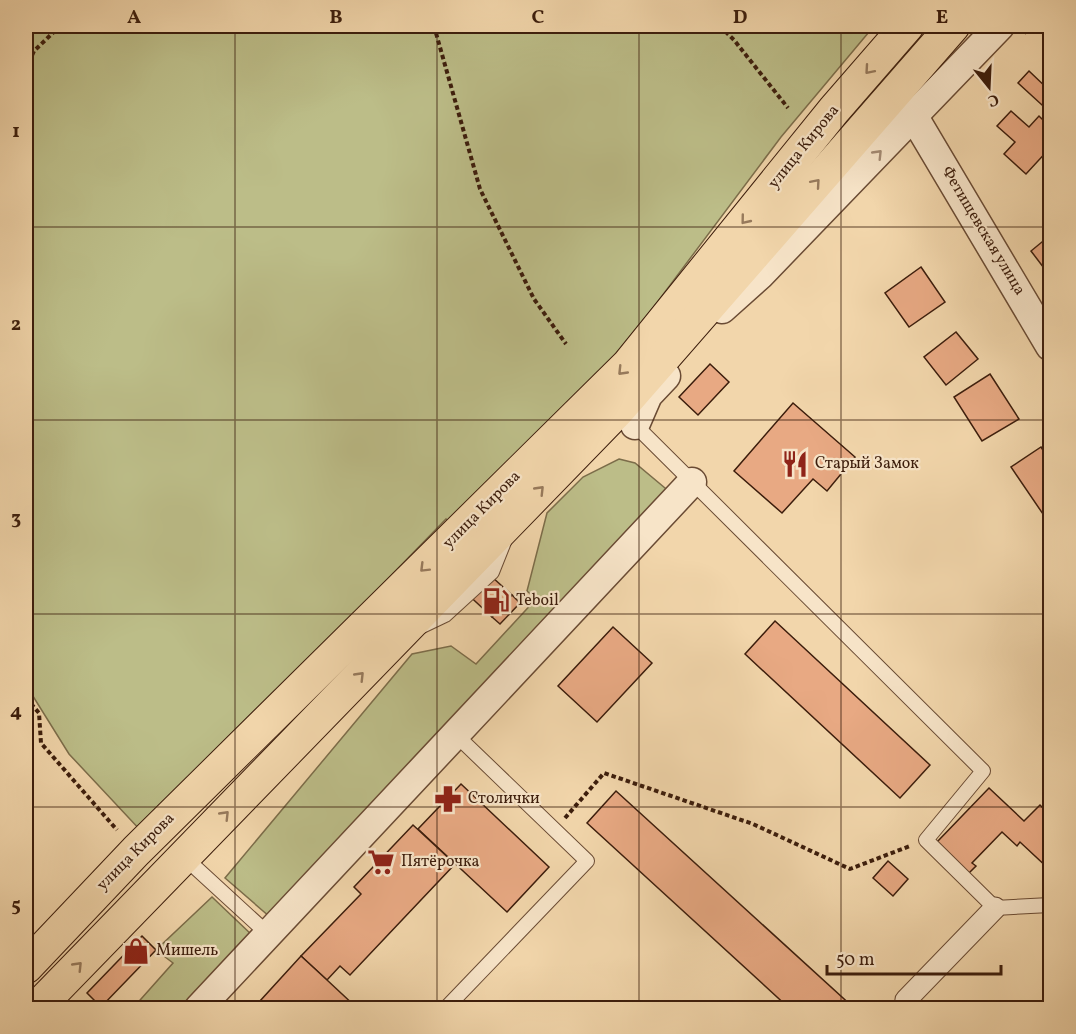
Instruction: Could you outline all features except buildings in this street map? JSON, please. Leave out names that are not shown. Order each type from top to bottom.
[{"type":"main road","name":"улица Кирова","points":[[26,967],[136,851],[618,410],[628,365],[834,110],[907,26]]},
{"type":"main road","name":"улица Кирова","points":[[37,1008],[618,410],[953,26]]},
{"type":"street","name":"улица Кирова","points":[[618,410],[648,395],[1000,26]]},
{"type":"street","name":"Фетищевская улица","points":[[914,117],[1050,346]]},
{"type":"street","name":"улица Кирова","points":[[654,370],[760,275]]},
{"type":"street","points":[[199,1008],[692,482]]},
{"type":"street","points":[[909,1008],[906,1000],[995,908]]},
{"type":"lane","points":[[618,410],[983,771],[926,840],[995,908],[1050,905]]},
{"type":"lane","points":[[446,1008],[587,861],[455,734]]},
{"type":"lane","points":[[184,857],[268,934]]},
{"type":"path","points":[[26,69],[34,51],[60,26]]},
{"type":"path","points":[[434,26],[480,189],[534,299],[566,344]]},
{"type":"path","points":[[720,26],[734,40],[788,108]]},
{"type":"path","points":[[26,698],[39,713],[41,743],[136,851]]},
{"type":"path","points":[[554,830],[604,773],[753,824],[850,869],[926,840]]},
{"type":"green space","points":[[26,26],[874,26],[781,137],[626,344],[451,527],[446,519],[142,832],[69,754],[26,685]]},
{"type":"green space","points":[[619,459],[635,463],[671,493],[270,917],[225,878],[412,654],[451,646],[476,664],[536,599],[527,591],[547,513],[583,477]]},
{"type":"green space","points":[[212,897],[253,936],[186,1008],[133,1008],[173,963],[156,950]]},
{"type":"place","name":"Старый Замок","points":[[795,464]]},
{"type":"place","name":"Teboil","points":[[496,601]]},
{"type":"place","name":"Столички","points":[[448,799]]},
{"type":"place","name":"Пятёрочка","points":[[381,862]]},
{"type":"place","name":"Мишель","points":[[136,951]]}]
